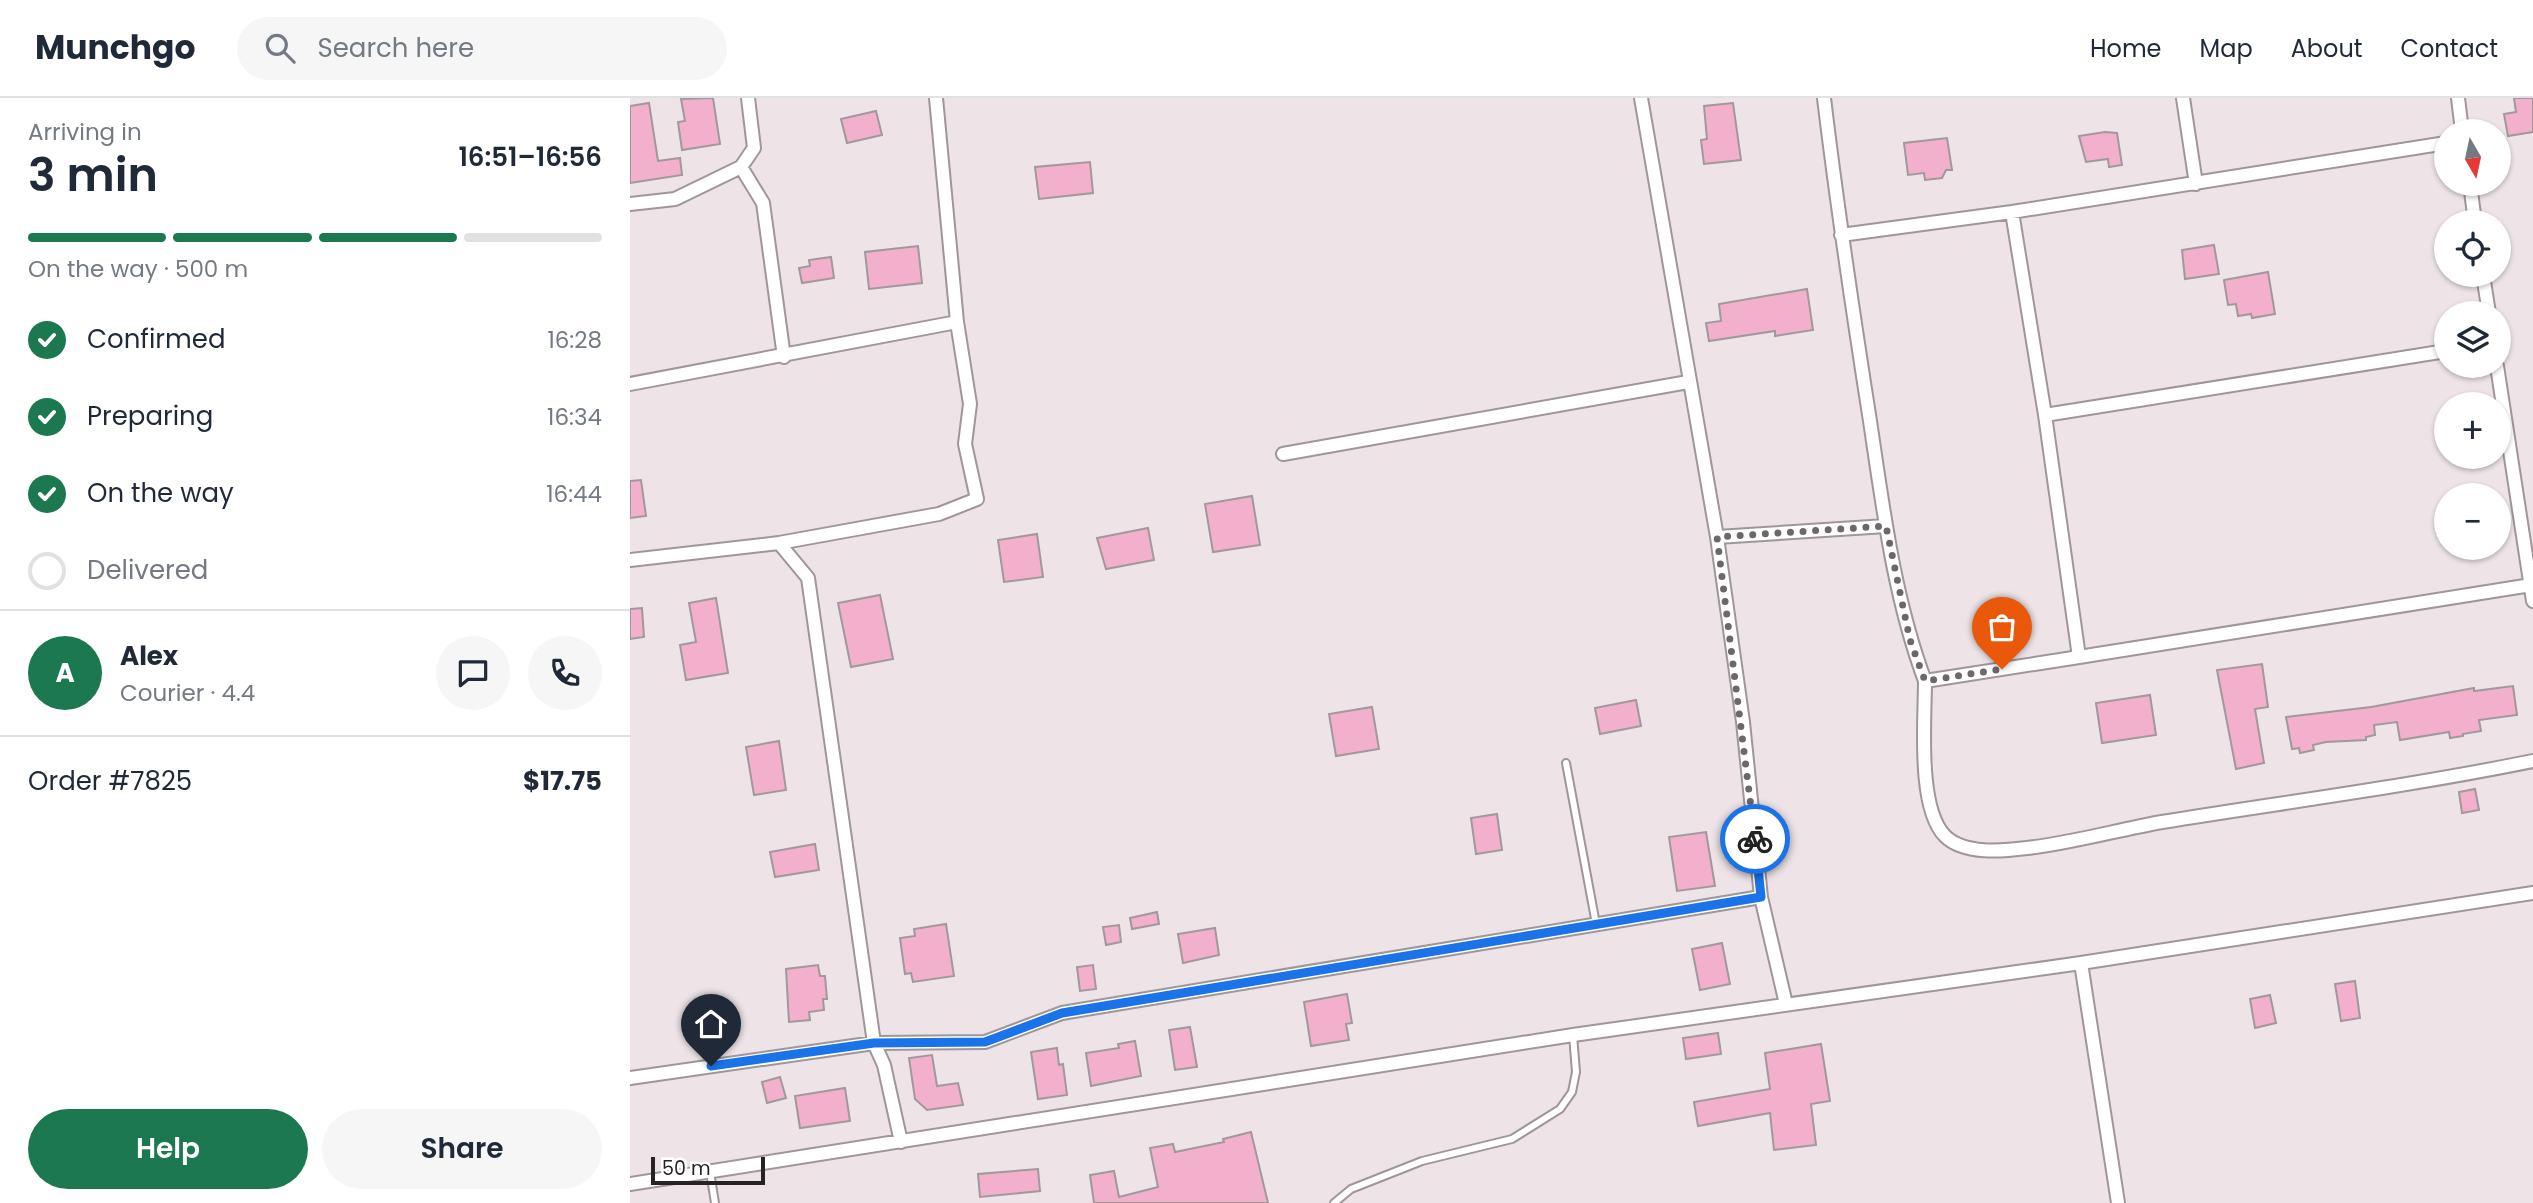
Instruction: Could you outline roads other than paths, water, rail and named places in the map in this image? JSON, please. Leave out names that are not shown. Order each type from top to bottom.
[{"type":"street","points":[[630,204],[675,200],[741,167],[754,148],[748,98]]},
{"type":"street","points":[[630,560],[779,543],[939,514],[977,499],[965,444],[970,404],[957,321],[936,98]]},
{"type":"street","points":[[1641,98],[1688,382],[1717,537],[1743,722],[1761,897],[1786,1004]]},
{"type":"street","points":[[1824,98],[1841,235],[1886,526],[1910,640],[1925,681],[1924,744],[1931,810],[1946,837],[1974,849],[2026,848],[2159,823],[2448,779],[2533,761]]},
{"type":"street","points":[[2183,98],[2196,184]]},
{"type":"street","points":[[2458,98],[2461,119]]},
{"type":"street","points":[[1841,235],[2012,212],[2434,145]]},
{"type":"street","points":[[741,167],[763,204],[784,357]]},
{"type":"street","points":[[2012,212],[2045,415],[2079,657]]},
{"type":"street","points":[[630,384],[784,357],[957,321]]},
{"type":"street","points":[[2045,415],[2434,353]]},
{"type":"street","points":[[2499,378],[2533,601]]},
{"type":"street","points":[[1283,454],[1688,382]]},
{"type":"street","points":[[1717,537],[1886,526]]},
{"type":"street","points":[[779,543],[807,578],[874,1043],[884,1065],[901,1142]]},
{"type":"street","points":[[1925,681],[2530,585]]},
{"type":"street","points":[[630,1184],[1573,1035],[2081,963],[2533,893]]},
{"type":"street","points":[[630,1078],[874,1043],[985,1042],[1062,1013],[1761,897]]},
{"type":"street","points":[[2081,963],[2118,1203]]},
{"type":"lane","points":[[1566,763],[1596,924]]},
{"type":"lane","points":[[1334,1203],[1351,1189],[1422,1161],[1512,1139],[1560,1109],[1572,1092],[1576,1072],[1573,1035]]},
{"type":"lane","points":[[710,1172],[715,1203]]}]
